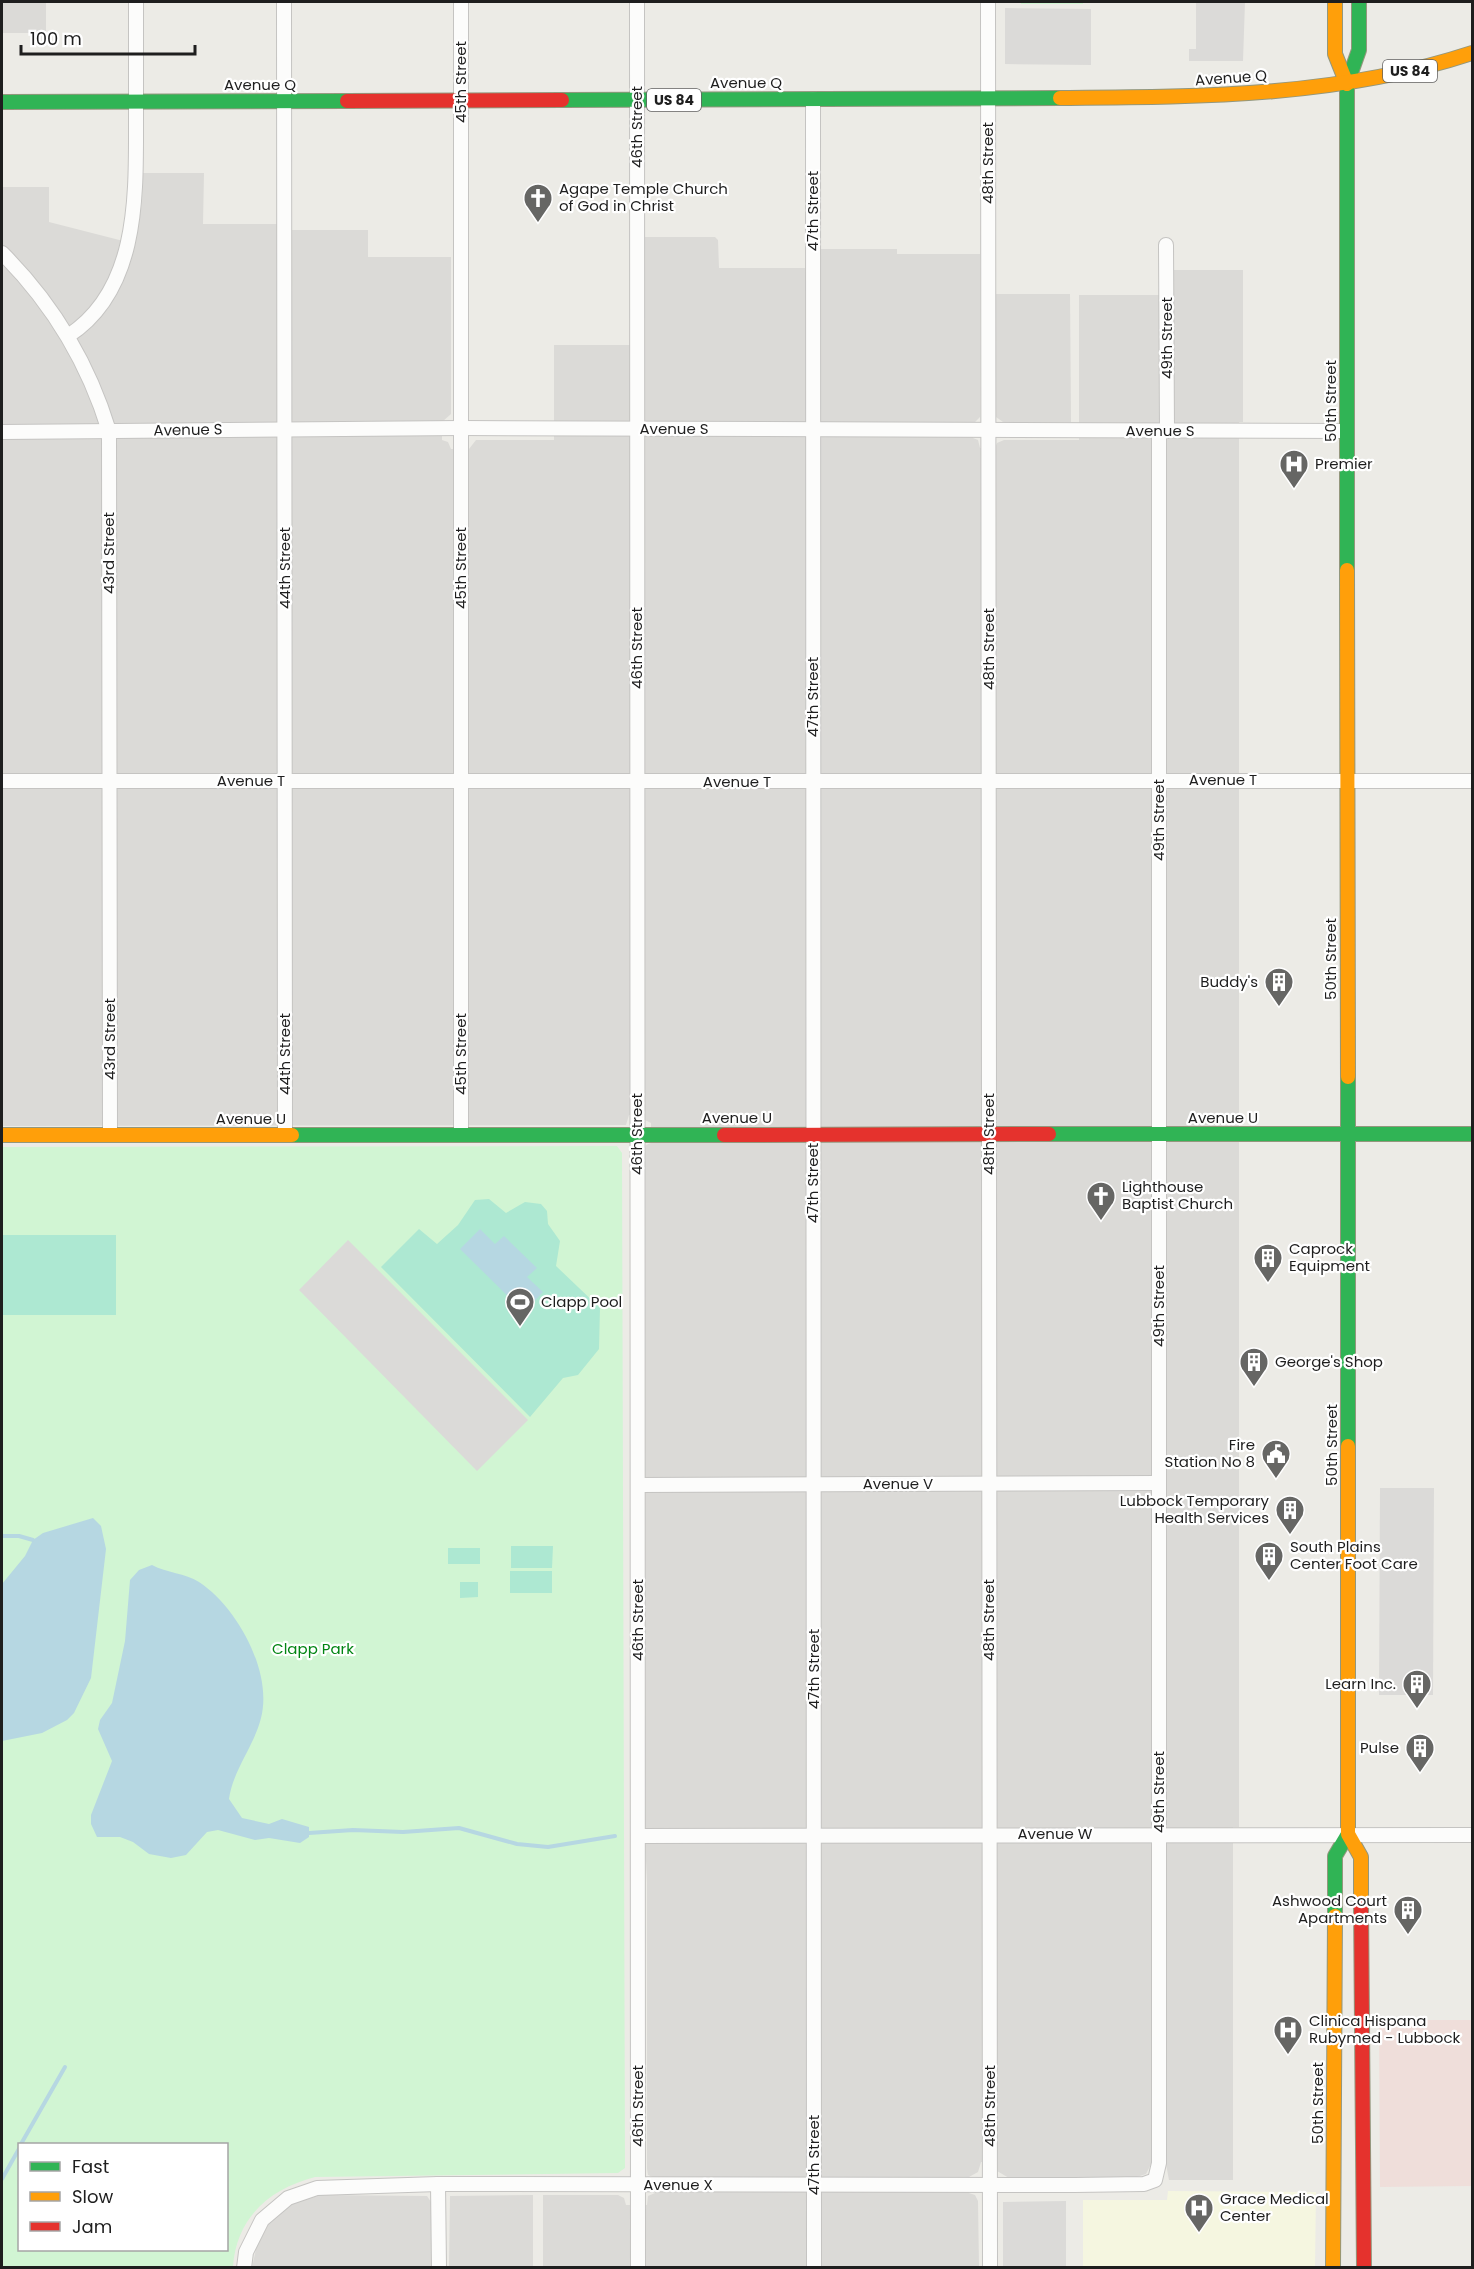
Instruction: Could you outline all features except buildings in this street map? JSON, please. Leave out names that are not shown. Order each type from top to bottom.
[{"type":"main road","name":"50th Street","points":[[1335,2],[1335,54],[1347,84]]},
{"type":"main road","name":"50th Street","points":[[1359,2],[1359,50],[1347,84],[1348,1834],[1361,1857],[1364,2268]]},
{"type":"main road","name":"US 84","points":[[1347,84],[1436,64],[1473,53]]},
{"type":"main road","name":"Avenue Q","points":[[2,102],[1205,97],[1347,84]]},
{"type":"main road","name":"Avenue U","points":[[2,1135],[1473,1134]]},
{"type":"main road","name":"50th Street","points":[[1333,2268],[1335,1856],[1348,1834]]},
{"type":"street","points":[[68,336],[88,323],[99,309],[122,262],[130,233],[136,192],[136,2]]},
{"type":"street","name":"44th Street","points":[[284,2],[285,1135]]},
{"type":"street","name":"45th Street","points":[[460,2],[461,1135]]},
{"type":"street","name":"46th Street","points":[[637,2],[638,2268]]},
{"type":"street","name":"48th Street","points":[[988,2],[990,2268]]},
{"type":"street","name":"47th Street","points":[[813,99],[814,2268]]},
{"type":"street","name":"49th Street","points":[[1155,2180],[1159,2163],[1159,781],[1166,245]]},
{"type":"street","name":"43rd Street","points":[[2,253],[25,276],[68,336],[100,403],[109,431],[110,1135]]},
{"type":"street","name":"Avenue S","points":[[2,432],[285,428],[1347,431]]},
{"type":"street","name":"Avenue T","points":[[2,781],[637,783],[1473,781]]},
{"type":"street","name":"Avenue V","points":[[638,1485],[1159,1484]]},
{"type":"street","name":"Avenue W","points":[[638,1836],[1159,1833],[1473,1835]]},
{"type":"street","name":"Avenue X","points":[[244,2268],[246,2252],[262,2220],[274,2208],[295,2195],[317,2188],[438,2184],[1144,2184],[1155,2180]]},
{"type":"street","points":[[438,2184],[439,2268]]},
{"type":"shaded area","points":[[2,2],[46,2],[46,33],[2,33]]},
{"type":"shaded area","points":[[1196,2],[1245,2],[1243,61],[1189,61],[1189,49],[1196,49]]},
{"type":"shaded area","points":[[1005,8],[1091,9],[1091,65],[1005,64]]},
{"type":"shaded area","points":[[143,173],[204,173],[203,224],[277,224],[277,230],[368,230],[368,257],[451,257],[451,414],[442,422],[442,440],[448,442],[451,449],[469,449],[476,440],[554,440],[554,345],[644,345],[644,237],[715,237],[718,240],[719,268],[821,268],[821,249],[897,249],[897,254],[980,254],[980,417],[974,423],[973,438],[978,440],[980,448],[995,448],[997,443],[1004,440],[1079,440],[1079,295],[1174,295],[1174,270],[1243,270],[1243,422],[1239,422],[1239,1827],[1233,1827],[1233,2180],[1169,2180],[1166,2164],[1151,2164],[1146,2174],[1137,2177],[1009,2178],[997,2171],[996,2162],[981,2162],[978,2172],[969,2177],[969,2193],[975,2195],[978,2201],[979,2267],[543,2267],[543,2195],[618,2195],[624,2198],[626,2205],[647,2205],[648,2196],[655,2193],[655,2178],[648,2175],[647,2169],[647,1882],[644,1819],[644,1152],[646,1145],[651,1143],[651,1123],[645,1120],[644,1115],[629,1115],[626,1125],[2,1126],[2,187],[49,187],[49,222],[135,244],[142,203]]},
{"type":"shaded area","points":[[995,294],[1070,294],[1071,422],[1003,422],[996,417]]},
{"type":"shaded area","points":[[348,1240],[528,1420],[477,1471],[299,1290]]},
{"type":"shaded area","points":[[1380,1488],[1434,1488],[1433,1695],[1379,1695]]},
{"type":"shaded area","points":[[1379,2020],[1472,2020],[1472,2186],[1380,2187]]},
{"type":"shaded area","name":"Grace Medical Center","points":[[1168,2191],[1316,2192],[1315,2267],[1083,2267],[1083,2200],[1167,2200]]},
{"type":"shaded area","points":[[321,2195],[427,2196],[431,2202],[431,2267],[252,2268],[257,2244],[265,2227],[275,2215],[291,2204]]},
{"type":"shaded area","points":[[533,2195],[533,2267],[449,2267],[450,2196]]},
{"type":"shaded area","points":[[1066,2201],[1066,2267],[1003,2267],[1003,2202]]},
{"type":"green space","points":[[1021,2],[1083,2],[1083,4],[1021,4]]},
{"type":"green space","name":"Clapp Park","points":[[617,1146],[622,1153],[625,2168],[618,2173],[315,2177],[283,2189],[258,2208],[248,2220],[241,2234],[235,2250],[233,2267],[2,2267],[2,1147]]},
{"type":"green space","name":"Clapp Pool","points":[[489,1199],[506,1213],[525,1202],[541,1204],[547,1211],[548,1224],[560,1241],[556,1266],[600,1308],[599,1349],[578,1375],[563,1378],[530,1417],[381,1267],[419,1229],[437,1244],[458,1225],[475,1200]]},
{"type":"green space","points":[[2,1235],[116,1235],[116,1315],[2,1315]]},
{"type":"green space","points":[[511,1546],[553,1546],[552,1568],[511,1568]]},
{"type":"green space","points":[[448,1548],[480,1548],[480,1564],[448,1564]]},
{"type":"green space","points":[[510,1571],[552,1571],[552,1593],[510,1593]]},
{"type":"green space","points":[[460,1582],[478,1582],[478,1597],[460,1598]]},
{"type":"water","points":[[480,1229],[495,1244],[504,1236],[537,1268],[527,1277],[543,1292],[524,1312],[460,1249]]},
{"type":"water","points":[[93,1518],[101,1526],[106,1549],[91,1678],[74,1713],[67,1720],[42,1733],[2,1741],[2,1584],[25,1556],[33,1540],[43,1533]]},
{"type":"water","points":[[152,1565],[194,1579],[213,1593],[226,1607],[249,1642],[262,1681],[261,1718],[231,1788],[229,1799],[242,1818],[269,1824],[282,1819],[309,1827],[309,1837],[300,1843],[269,1838],[255,1840],[218,1830],[207,1832],[186,1855],[171,1858],[149,1854],[133,1842],[120,1837],[97,1837],[91,1824],[91,1815],[112,1761],[98,1729],[100,1720],[112,1703],[125,1641],[130,1580],[139,1570]]},
{"type":"waterway","points":[[2,1536],[19,1536],[33,1540]]},
{"type":"waterway","points":[[309,1833],[353,1830],[403,1832],[459,1828],[517,1844],[548,1847],[615,1836]]},
{"type":"waterway","points":[[22,2143],[65,2067]]},
{"type":"waterway","points":[[2,2179],[18,2151]]},
{"type":"traffic: fast","points":[[1347,570],[1347,84],[1359,50],[1359,2]]},
{"type":"traffic: fast","points":[[562,100],[1060,98]]},
{"type":"traffic: fast","points":[[2,102],[347,101]]},
{"type":"traffic: fast","points":[[1348,1077],[1348,1446]]},
{"type":"traffic: fast","points":[[1049,1134],[1472,1134]]},
{"type":"traffic: fast","points":[[292,1135],[724,1135]]},
{"type":"traffic: fast","points":[[1335,1916],[1335,1856],[1348,1834]]},
{"type":"traffic: slow","points":[[1335,2],[1335,54],[1347,84]]},
{"type":"traffic: slow","points":[[1060,98],[1164,97],[1268,92],[1371,78],[1422,68],[1472,53]]},
{"type":"traffic: slow","points":[[1347,570],[1348,1077]]},
{"type":"traffic: slow","points":[[2,1135],[292,1135]]},
{"type":"traffic: slow","points":[[1348,1446],[1348,1834],[1361,1857],[1361,1903]]},
{"type":"traffic: slow","points":[[1333,2268],[1335,1916]]},
{"type":"traffic: jam","points":[[347,101],[562,100]]},
{"type":"traffic: jam","points":[[724,1135],[1049,1134]]},
{"type":"traffic: jam","points":[[1361,1903],[1364,2268]]},
{"type":"place","name":"Agape Temple Church of God in Christ","points":[[538,224]]},
{"type":"place","name":"Premier","points":[[1294,490]]},
{"type":"place","name":"Buddy's","points":[[1279,1008]]},
{"type":"place","name":"Lighthouse Baptist Church","points":[[1101,1222]]},
{"type":"place","name":"Caprock Equipment","points":[[1268,1284]]},
{"type":"place","name":"Clapp Pool","points":[[520,1328]]},
{"type":"place","name":"George's Shop","points":[[1254,1388]]},
{"type":"place","name":"Fire Station No 8","points":[[1276,1480]]},
{"type":"place","name":"Lubbock Temporary Health Services","points":[[1290,1536]]},
{"type":"place","name":"South Plains Center Foot Care","points":[[1269,1582]]},
{"type":"place","name":"Learn Inc.","points":[[1417,1710]]},
{"type":"place","name":"Pulse","points":[[1420,1774]]},
{"type":"place","name":"Ashwood Court Apartments","points":[[1408,1936]]},
{"type":"place","name":"Clinica Hispana Rubymed - Lubbock","points":[[1288,2056]]},
{"type":"place","name":"Grace Medical Center","points":[[1199,2234]]}]
